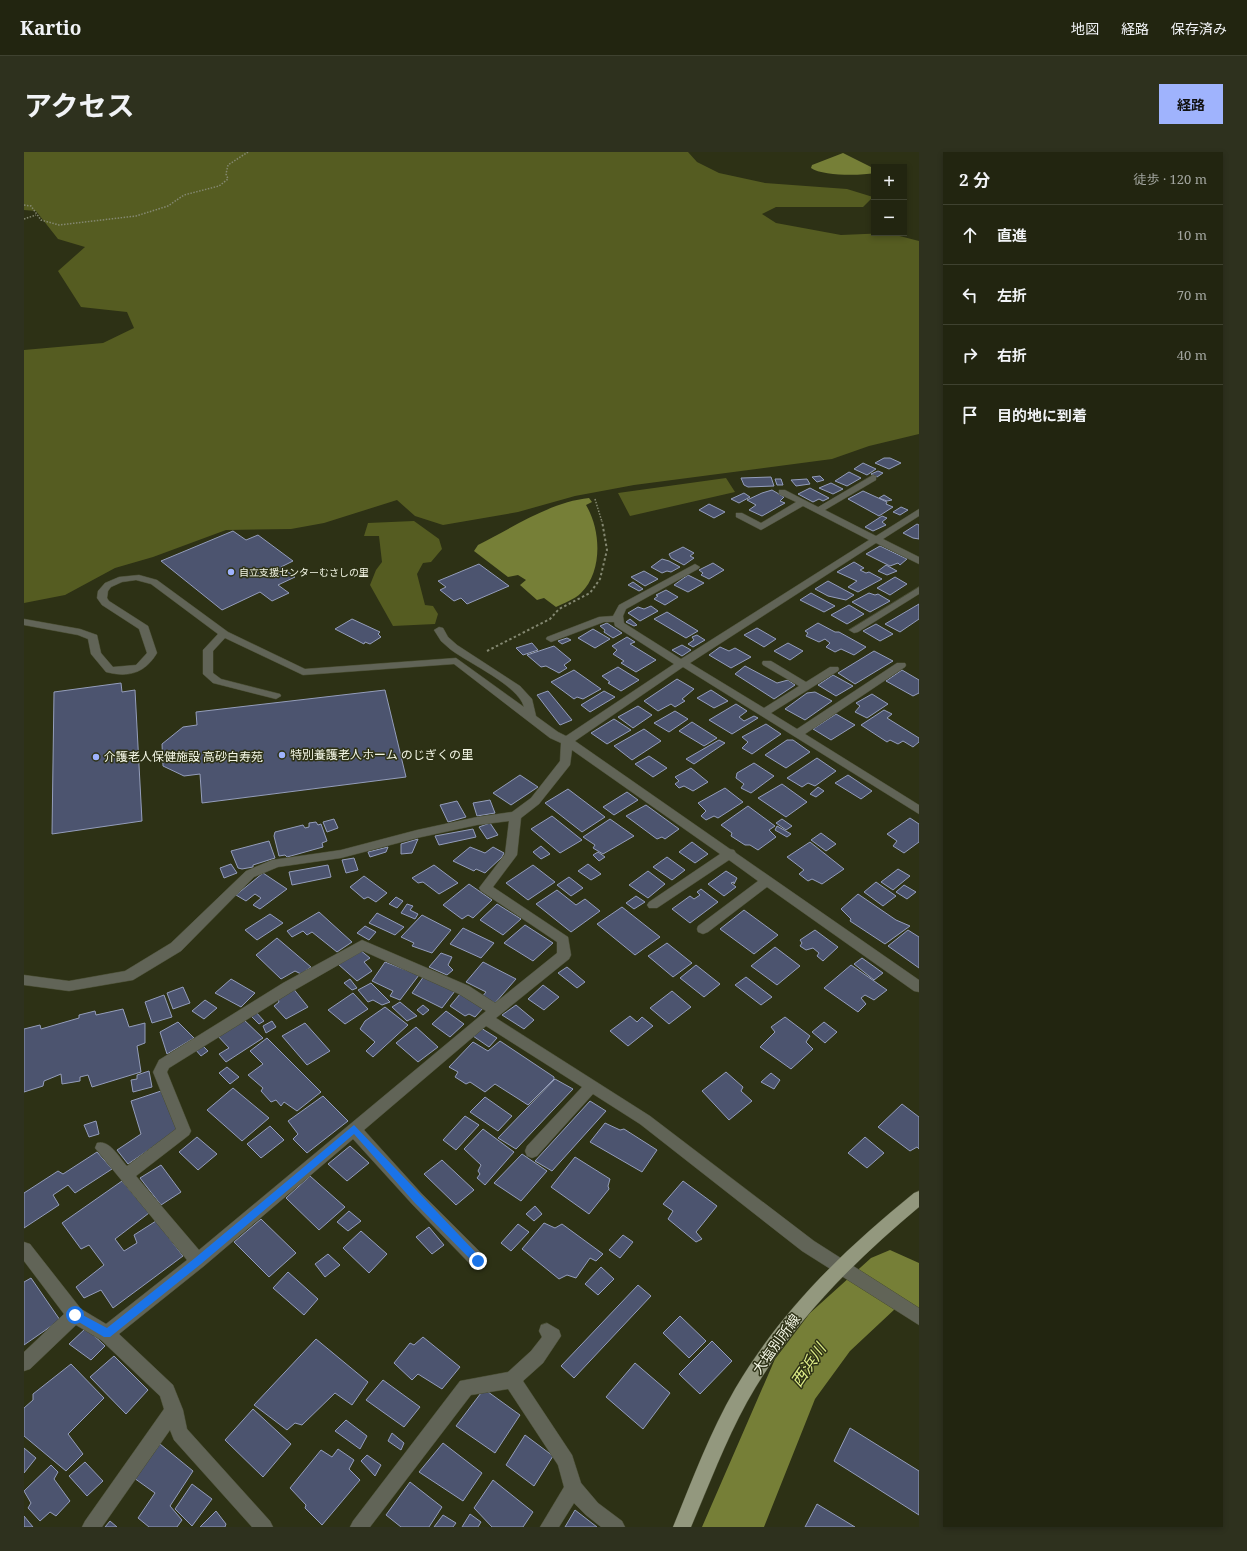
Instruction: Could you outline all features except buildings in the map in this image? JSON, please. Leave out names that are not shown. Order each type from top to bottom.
[{"type":"main road","name":"大塩別所線","points":[[682,1527],[724,1431],[750,1379],[780,1335],[810,1299],[862,1246],[919,1198]]},
{"type":"street","points":[[819,510],[873,478]]},
{"type":"street","points":[[782,492],[919,561]]},
{"type":"street","points":[[739,515],[761,527],[803,502]]},
{"type":"street","points":[[567,741],[682,663],[919,512]]},
{"type":"street","points":[[694,567],[622,607],[618,619],[619,624],[919,810]]},
{"type":"street","points":[[24,622],[80,632],[92,637],[96,654],[110,670],[138,670],[146,664],[152,653],[144,628],[105,603],[102,598],[103,591],[108,585],[136,577],[154,582],[224,634],[303,672],[456,661],[554,735],[567,741],[730,853],[919,987]]},
{"type":"street","points":[[854,630],[919,590]]},
{"type":"street","points":[[551,639],[603,619],[618,619]]},
{"type":"street","points":[[439,630],[442,638],[470,658],[494,672],[526,697],[531,717]]},
{"type":"street","points":[[224,634],[208,650],[208,674],[217,681],[276,696]]},
{"type":"street","points":[[767,663],[806,686]]},
{"type":"street","points":[[797,734],[901,665]]},
{"type":"street","points":[[764,713],[834,669]]},
{"type":"street","points":[[24,980],[69,986],[128,976],[176,947],[250,874],[276,863],[342,854],[418,834],[515,816],[535,801],[566,762],[567,741]]},
{"type":"street","points":[[107,1334],[198,1261],[490,1014],[564,955],[564,940],[485,888],[511,855],[515,816]]},
{"type":"street","points":[[653,905],[730,853]]},
{"type":"street","points":[[703,929],[768,880]]},
{"type":"street","points":[[126,1175],[184,1130],[160,1072],[164,1064],[288,987],[362,945],[464,990],[490,1014],[592,1086],[645,1120],[808,1246],[917,1316]]},
{"type":"street","points":[[532,1151],[592,1086]]},
{"type":"street","points":[[354,1129],[417,1199],[478,1261]]},
{"type":"street","points":[[102,1148],[198,1261]]},
{"type":"street","points":[[24,1249],[75,1315],[107,1334],[168,1391],[180,1434],[264,1527]]},
{"type":"street","points":[[24,1363],[75,1315]]},
{"type":"street","points":[[360,1527],[466,1387],[512,1380],[537,1357],[550,1333]]},
{"type":"street","points":[[512,1380],[566,1461],[573,1488],[592,1509],[616,1527]]},
{"type":"street","points":[[91,1527],[174,1410]]},
{"type":"street","points":[[549,1527],[573,1488]]},
{"type":"path","points":[[24,205],[30,206],[41,220],[58,225],[136,216],[168,206],[184,196],[219,186],[228,179],[226,174],[227,166],[233,159],[248,152]]},
{"type":"path","points":[[24,219],[36,215]]},
{"type":"path","points":[[470,658],[550,619],[559,609],[590,593],[600,579],[607,550],[600,512],[595,499]]},
{"type":"shaded area","points":[[24,152],[688,152],[697,162],[719,173],[765,183],[847,189],[871,196],[871,199],[863,207],[776,207],[762,214],[776,223],[841,235],[871,234],[871,236],[900,236],[919,241],[919,434],[869,446],[832,459],[634,485],[575,496],[518,512],[443,525],[415,516],[397,500],[324,523],[291,529],[226,530],[153,557],[115,568],[65,595],[24,603],[24,350],[103,343],[134,328],[127,312],[81,307],[58,271],[85,247],[58,239],[36,211],[24,210]]},
{"type":"shaded area","points":[[843,153],[871,167],[871,173],[851,175],[824,173],[811,168],[812,165]]},
{"type":"shaded area","points":[[726,478],[735,492],[630,516],[618,493]]},
{"type":"shaded area","points":[[589,498],[592,502],[586,505],[595,526],[597,538],[596,562],[593,573],[588,584],[579,595],[556,607],[544,598],[537,600],[520,585],[526,580],[518,575],[508,577],[474,551],[478,545],[546,510],[574,500]]},
{"type":"shaded area","points":[[414,521],[439,539],[442,549],[431,562],[423,563],[417,574],[425,605],[433,606],[438,614],[435,624],[393,626],[370,585],[376,570],[382,562],[379,536],[364,536],[368,523]]},
{"type":"waterway","name":"西浜川","points":[[733,1527],[795,1379],[830,1332],[890,1276],[919,1291]]},
{"type":"place","name":"自立支援センターむさしの里","points":[[231,572]]},
{"type":"place","name":"特別養護老人ホーム のじぎくの里","points":[[282,755]]},
{"type":"place","name":"介護老人保健施設 高砂白寿苑","points":[[96,757]]},
{"type":"route","points":[[75,1315],[107,1334],[198,1261],[354,1129],[417,1199],[478,1261]]}]
